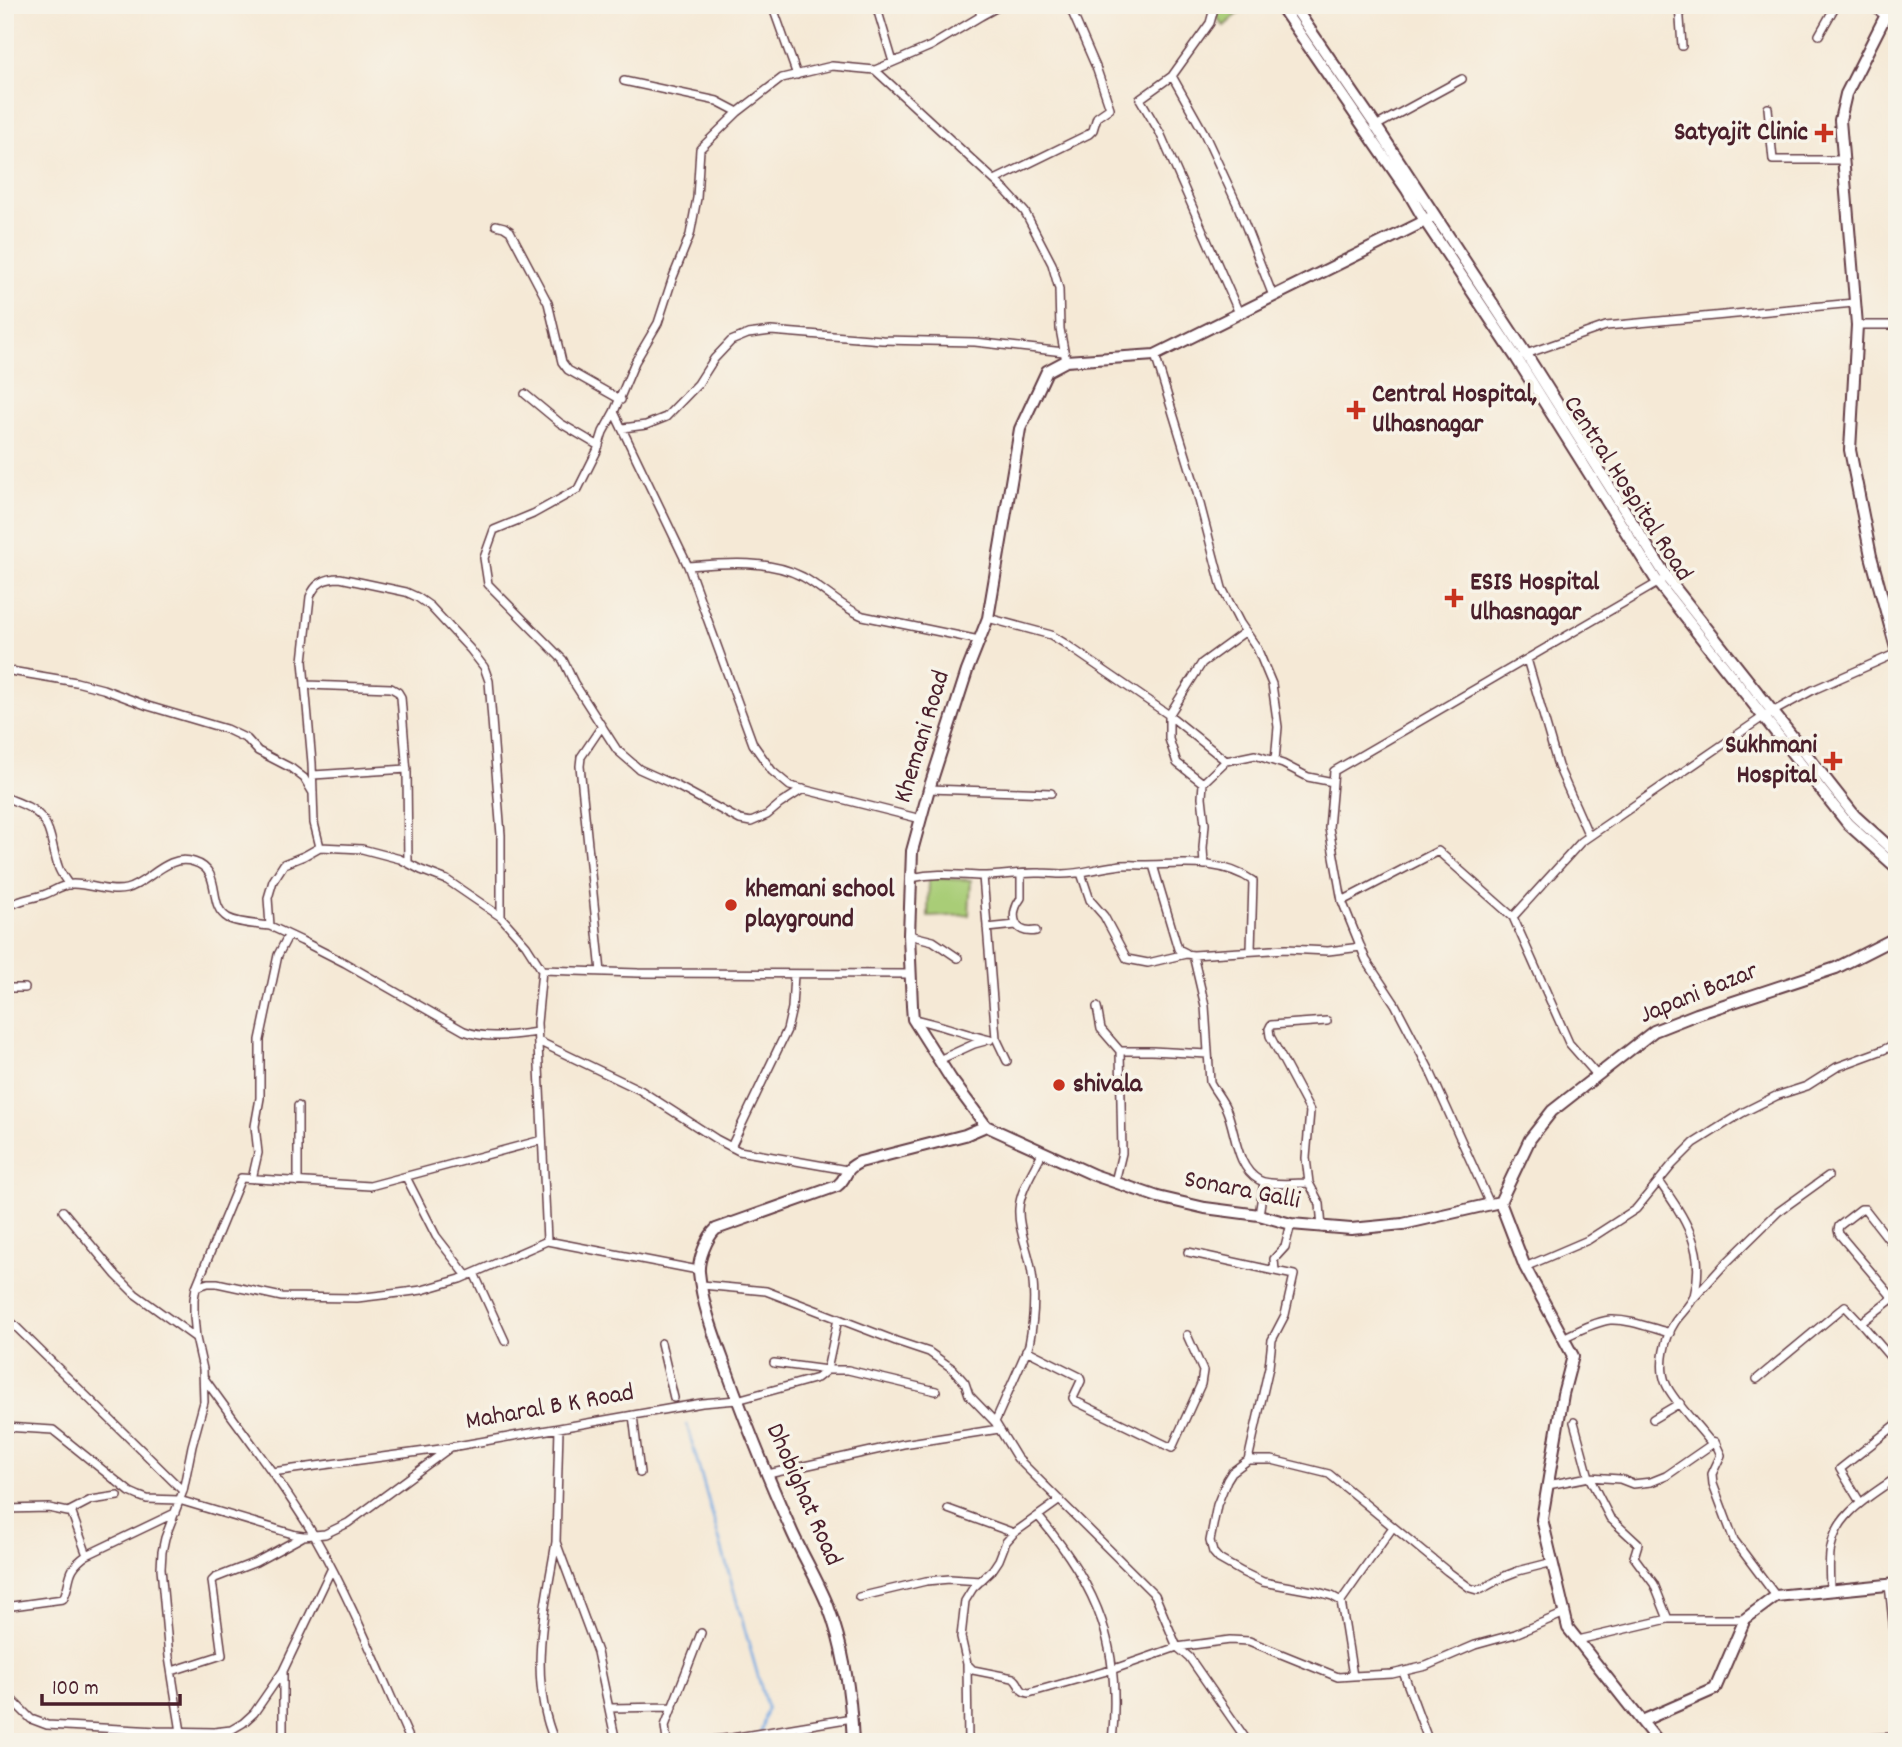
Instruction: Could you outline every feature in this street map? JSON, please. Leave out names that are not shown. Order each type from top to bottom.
[{"type":"street","points":[[772,5],[797,75]]},
{"type":"street","points":[[876,5],[893,62]]},
{"type":"street","points":[[978,5],[981,16]]},
{"type":"street","points":[[803,789],[767,815],[751,822],[740,820],[639,769],[617,750],[574,683],[563,660],[488,584],[484,558],[494,530],[533,514],[578,489],[603,432],[621,400],[635,362],[658,323],[690,234],[697,198],[700,149],[738,112],[782,78],[832,66],[875,70],[931,46],[1000,5]]},
{"type":"street","points":[[995,180],[1089,134],[1097,117],[1110,108],[1096,67],[1069,5]]},
{"type":"street","points":[[1215,5],[1210,23],[1171,76],[1140,99],[1160,133],[1239,313]]},
{"type":"street","name":"Central Hospital Road","points":[[1280,5],[1371,128]]},
{"type":"street","name":"Central Hospital Road","points":[[1293,5],[1407,190],[1430,218],[1521,356],[1662,580],[1849,824],[1897,868]]},
{"type":"street","points":[[1679,5],[1682,46]]},
{"type":"street","points":[[1819,35],[1836,5]]},
{"type":"street","points":[[1513,917],[1589,836],[1768,715],[1813,690],[1897,653],[1871,556],[1850,450],[1857,325],[1840,120],[1846,94],[1888,10],[1869,5]]},
{"type":"street","points":[[875,70],[995,180],[1025,212],[1052,264],[1059,289],[1060,330],[1065,357]]},
{"type":"street","points":[[1171,76],[1203,133],[1237,204],[1273,296]]},
{"type":"street","points":[[1371,128],[1462,79]]},
{"type":"street","points":[[625,81],[716,101],[738,112]]},
{"type":"street","points":[[1768,108],[1773,160],[1842,160]]},
{"type":"street","points":[[622,428],[646,425],[666,417],[698,384],[714,359],[731,341],[748,334],[771,331],[882,340],[975,342],[1065,357],[1155,355],[1430,218]]},
{"type":"street","points":[[496,225],[510,231],[548,303],[562,362],[568,370],[621,400]]},
{"type":"street","points":[[1521,356],[1606,326],[1854,303]]},
{"type":"street","points":[[1857,325],[1897,325]]},
{"type":"street","points":[[1155,355],[1195,485],[1222,588],[1257,648],[1272,684],[1278,727],[1275,761]]},
{"type":"street","name":"Khemani Road","points":[[986,1126],[951,1079],[914,1019],[909,935],[912,851],[967,671],[988,618],[1020,429],[1047,371],[1065,357]]},
{"type":"street","points":[[525,394],[560,423],[598,446]]},
{"type":"street","points":[[614,412],[688,566],[753,744],[772,771],[790,786],[921,819]]},
{"type":"street","points":[[688,566],[732,562],[783,569],[802,577],[863,616],[979,640]]},
{"type":"street","points":[[320,847],[314,823],[313,775],[303,661],[313,589],[331,578],[340,578],[418,597],[430,606],[484,667],[489,681],[501,835],[501,917]]},
{"type":"street","points":[[1653,1740],[1642,1721],[1569,1628],[1542,1519],[1563,1394],[1573,1356],[1525,1267],[1429,1069],[1395,1004],[1366,960],[1342,901],[1329,828],[1334,772],[1662,580]]},
{"type":"street","points":[[988,618],[1058,639],[1169,715],[1226,761]]},
{"type":"street","points":[[1203,783],[1177,763],[1169,739],[1169,715],[1202,663],[1246,631]]},
{"type":"street","points":[[1527,659],[1558,766],[1589,836]]},
{"type":"street","points":[[5,670],[94,687],[226,729],[247,739],[258,751],[291,768],[304,778],[314,793]]},
{"type":"street","points":[[306,685],[391,688],[401,697],[407,769],[408,863]]},
{"type":"street","name":"Central Hospital Road","points":[[1768,715],[1855,816],[1897,854]]},
{"type":"street","points":[[600,972],[580,766],[581,757],[601,726]]},
{"type":"street","points":[[1204,865],[1203,783],[1226,761],[1255,755],[1275,761],[1308,777],[1333,782]]},
{"type":"street","points":[[313,775],[407,769]]},
{"type":"street","points":[[929,789],[1051,793]]},
{"type":"street","points":[[5,797],[39,814],[54,848],[58,867],[69,885]]},
{"type":"street","points":[[270,926],[268,898],[273,881],[284,864],[320,847],[362,849],[400,859],[447,880],[501,917],[526,945],[542,970],[538,1036],[547,1241]]},
{"type":"street","points":[[1342,901],[1438,851],[1513,917],[1569,1044],[1597,1075]]},
{"type":"street","points":[[8,907],[18,901],[69,885],[126,889],[160,867],[179,861],[192,861],[212,875],[217,901],[223,914],[230,919],[270,926],[302,941],[464,1031],[491,1038],[538,1036],[640,1090],[731,1147],[754,1155],[847,1170]]},
{"type":"street","points":[[911,878],[931,873],[983,876],[1081,873],[1119,865],[1174,863],[1216,867],[1244,875],[1253,881],[1251,950]]},
{"type":"street","points":[[1153,865],[1178,949],[1190,954]]},
{"type":"street","points":[[1021,873],[1021,898],[1015,909],[1016,925],[1027,933],[1036,931]]},
{"type":"street","points":[[1081,873],[1090,900],[1104,916],[1127,959],[1148,963],[1190,954],[1286,949],[1328,951],[1361,947]]},
{"type":"street","points":[[983,876],[993,1039],[1007,1061]]},
{"type":"street","points":[[987,928],[1016,925]]},
{"type":"street","points":[[909,935],[933,941],[958,958]]},
{"type":"street","points":[[252,1179],[258,1153],[256,1126],[260,1098],[260,1040],[278,955],[288,936]]},
{"type":"street","name":"Japani Bazar","points":[[1495,1203],[1530,1139],[1552,1111],[1654,1031],[1836,968],[1897,937]]},
{"type":"street","points":[[1190,954],[1205,1006],[1210,1082],[1226,1108],[1242,1161],[1252,1175],[1264,1182],[1309,1183]]},
{"type":"street","points":[[542,970],[911,974]]},
{"type":"street","points":[[731,1147],[787,1030],[792,1008],[794,974]]},
{"type":"street","points":[[5,988],[24,988]]},
{"type":"street","points":[[1097,1007],[1101,1029],[1120,1051],[1122,1153],[1115,1182]]},
{"type":"street","points":[[914,1019],[932,1022],[971,1036],[993,1039]]},
{"type":"street","points":[[1322,1228],[1320,1204],[1309,1183],[1307,1158],[1310,1111],[1270,1036],[1269,1029],[1271,1025],[1327,1021]]},
{"type":"street","points":[[939,1060],[974,1044],[993,1039]]},
{"type":"street","points":[[1525,1267],[1588,1240],[1636,1209],[1672,1165],[1695,1143],[1742,1113],[1776,1096],[1807,1086],[1837,1067],[1897,1043]]},
{"type":"street","points":[[1120,1051],[1207,1054]]},
{"type":"street","points":[[298,1106],[298,1182]]},
{"type":"street","points":[[196,1287],[217,1283],[282,1297],[357,1298],[422,1290],[471,1274],[547,1241],[698,1270],[706,1243],[716,1229],[837,1186],[847,1170],[860,1162],[965,1135],[986,1126]]},
{"type":"street","name":"Sonara Galli","points":[[986,1126],[1094,1175],[1158,1197],[1205,1208],[1259,1215],[1290,1224],[1352,1229],[1404,1224],[1495,1203]]},
{"type":"street","points":[[181,1731],[169,1657],[162,1552],[183,1491],[204,1402],[204,1377],[196,1338],[196,1287],[242,1178],[370,1186],[542,1140]]},
{"type":"street","points":[[997,1426],[1031,1332],[1032,1276],[1019,1209],[1021,1198],[1042,1153]]},
{"type":"street","points":[[1776,1596],[1734,1540],[1713,1484],[1712,1474],[1721,1455],[1715,1442],[1709,1440],[1666,1386],[1663,1372],[1665,1349],[1673,1324],[1723,1266],[1778,1212],[1828,1176]]},
{"type":"street","points":[[406,1177],[436,1236],[471,1274],[505,1341]]},
{"type":"street","points":[[1659,1181],[1683,1216],[1695,1242],[1697,1273],[1694,1299]]},
{"type":"street","points":[[1259,1215],[1264,1182]]},
{"type":"street","points":[[1861,1323],[1895,1296],[1839,1234],[1839,1226],[1861,1209],[1868,1210],[1897,1250]]},
{"type":"street","points":[[63,1210],[135,1294],[196,1338]]},
{"type":"street","points":[[1275,1271],[1274,1259],[1285,1247],[1290,1224]]},
{"type":"street","points":[[1188,1252],[1294,1275],[1285,1315],[1272,1340],[1269,1367],[1248,1460]]},
{"type":"street","name":"Dhobighat Road","points":[[698,1270],[714,1336],[737,1400],[793,1534],[828,1605],[841,1645],[853,1742]]},
{"type":"street","points":[[702,1285],[766,1291],[929,1352],[953,1369],[965,1383],[969,1395],[997,1426],[1017,1458],[1156,1595],[1177,1647],[1189,1657],[1248,1742]]},
{"type":"street","points":[[1757,1379],[1845,1306],[1897,1366]]},
{"type":"street","points":[[5,1316],[183,1491]]},
{"type":"street","points":[[827,1370],[838,1319]]},
{"type":"street","points":[[1563,1338],[1596,1323],[1610,1320],[1670,1334]]},
{"type":"street","points":[[1026,1350],[1080,1377],[1081,1381],[1073,1398],[1075,1401],[1172,1448],[1201,1384],[1203,1371],[1187,1335]]},
{"type":"street","points":[[661,1343],[674,1398]]},
{"type":"street","points":[[774,1363],[848,1370],[936,1391]]},
{"type":"street","name":"Maharal B K Road","points":[[5,1427],[53,1430],[130,1492],[147,1499],[179,1500],[303,1536],[314,1536],[348,1523],[451,1447],[702,1403],[737,1400],[817,1378],[827,1370]]},
{"type":"street","points":[[204,1377],[314,1536],[411,1742]]},
{"type":"street","points":[[1653,1419],[1680,1404]]},
{"type":"street","points":[[633,1415],[639,1473]]},
{"type":"street","points":[[1574,1422],[1590,1477],[1610,1518],[1638,1544],[1634,1557],[1654,1584],[1668,1619]]},
{"type":"street","points":[[1860,1502],[1840,1469],[1897,1424]]},
{"type":"street","points":[[768,1474],[997,1426]]},
{"type":"street","points":[[555,1742],[540,1681],[539,1655],[556,1542],[559,1428]]},
{"type":"street","points":[[1548,1485],[1590,1477],[1620,1479],[1633,1484],[1651,1482],[1666,1476],[1715,1442]]},
{"type":"street","points":[[272,1472],[451,1447]]},
{"type":"street","points":[[1341,1601],[1318,1592],[1263,1581],[1227,1564],[1213,1552],[1210,1541],[1217,1505],[1232,1472],[1248,1460],[1272,1460],[1329,1474],[1470,1588],[1482,1589],[1518,1571],[1553,1562]]},
{"type":"street","points":[[1830,1591],[1830,1549],[1834,1532],[1860,1502],[1897,1477]]},
{"type":"street","points":[[5,1509],[49,1508],[64,1513],[91,1500],[118,1496]]},
{"type":"street","points":[[968,1742],[967,1664],[961,1637],[965,1601],[973,1588],[993,1569],[1006,1542],[1014,1533],[1060,1500]]},
{"type":"street","points":[[948,1509],[1014,1533]]},
{"type":"street","points":[[71,1511],[87,1555]]},
{"type":"street","points":[[5,1607],[62,1599],[65,1596],[69,1573],[77,1562],[176,1513]]},
{"type":"street","points":[[1038,1516],[1068,1554],[1106,1629],[1114,1670],[1112,1742]]},
{"type":"street","points":[[1353,1676],[1341,1601],[1393,1527]]},
{"type":"street","points":[[172,1671],[222,1655],[212,1581],[256,1562],[303,1536]]},
{"type":"street","points":[[556,1542],[597,1651],[616,1742]]},
{"type":"street","points":[[5,1685],[6,1694],[31,1719],[39,1723],[181,1731],[231,1730],[254,1713],[283,1671],[331,1570]]},
{"type":"street","points":[[859,1597],[926,1581],[982,1581]]},
{"type":"street","points":[[1642,1721],[1716,1689],[1745,1619],[1776,1596],[1893,1584],[1897,1659]]},
{"type":"street","points":[[967,1664],[973,1670],[1013,1678],[1020,1689],[1029,1693],[1114,1670],[1177,1647],[1230,1640],[1249,1641],[1338,1677],[1368,1676],[1426,1667],[1475,1645],[1515,1634],[1565,1613]]},
{"type":"street","points":[[1578,1640],[1668,1619],[1745,1619]]},
{"type":"street","points":[[671,1742],[667,1741],[665,1726],[701,1633]]},
{"type":"street","points":[[283,1671],[283,1742]]},
{"type":"street","points":[[1403,1672],[1429,1742]]},
{"type":"street","points":[[609,1708],[673,1707]]},
{"type":"street","points":[[693,1742],[852,1718]]},
{"type":"street","points":[[1815,1740],[1897,1737]]},
{"type":"green space","points":[[1216,5],[1248,5],[1224,26],[1211,10]]},
{"type":"green space","points":[[929,878],[971,880],[969,915],[928,917]]},
{"type":"waterway","points":[[687,1425],[767,1708],[758,1742]]},
{"type":"place","name":"Satyajit Clinic","points":[[1824,133]]},
{"type":"place","name":"Central Hospital, Ulhasnagar","points":[[1356,410]]},
{"type":"place","name":"ESIS Hospital Ulhasnagar","points":[[1454,598]]},
{"type":"place","name":"Sukhmani Hospital","points":[[1833,761]]},
{"type":"place","name":"khemani school playground","points":[[731,905]]},
{"type":"place","name":"shivala","points":[[1059,1085]]}]
